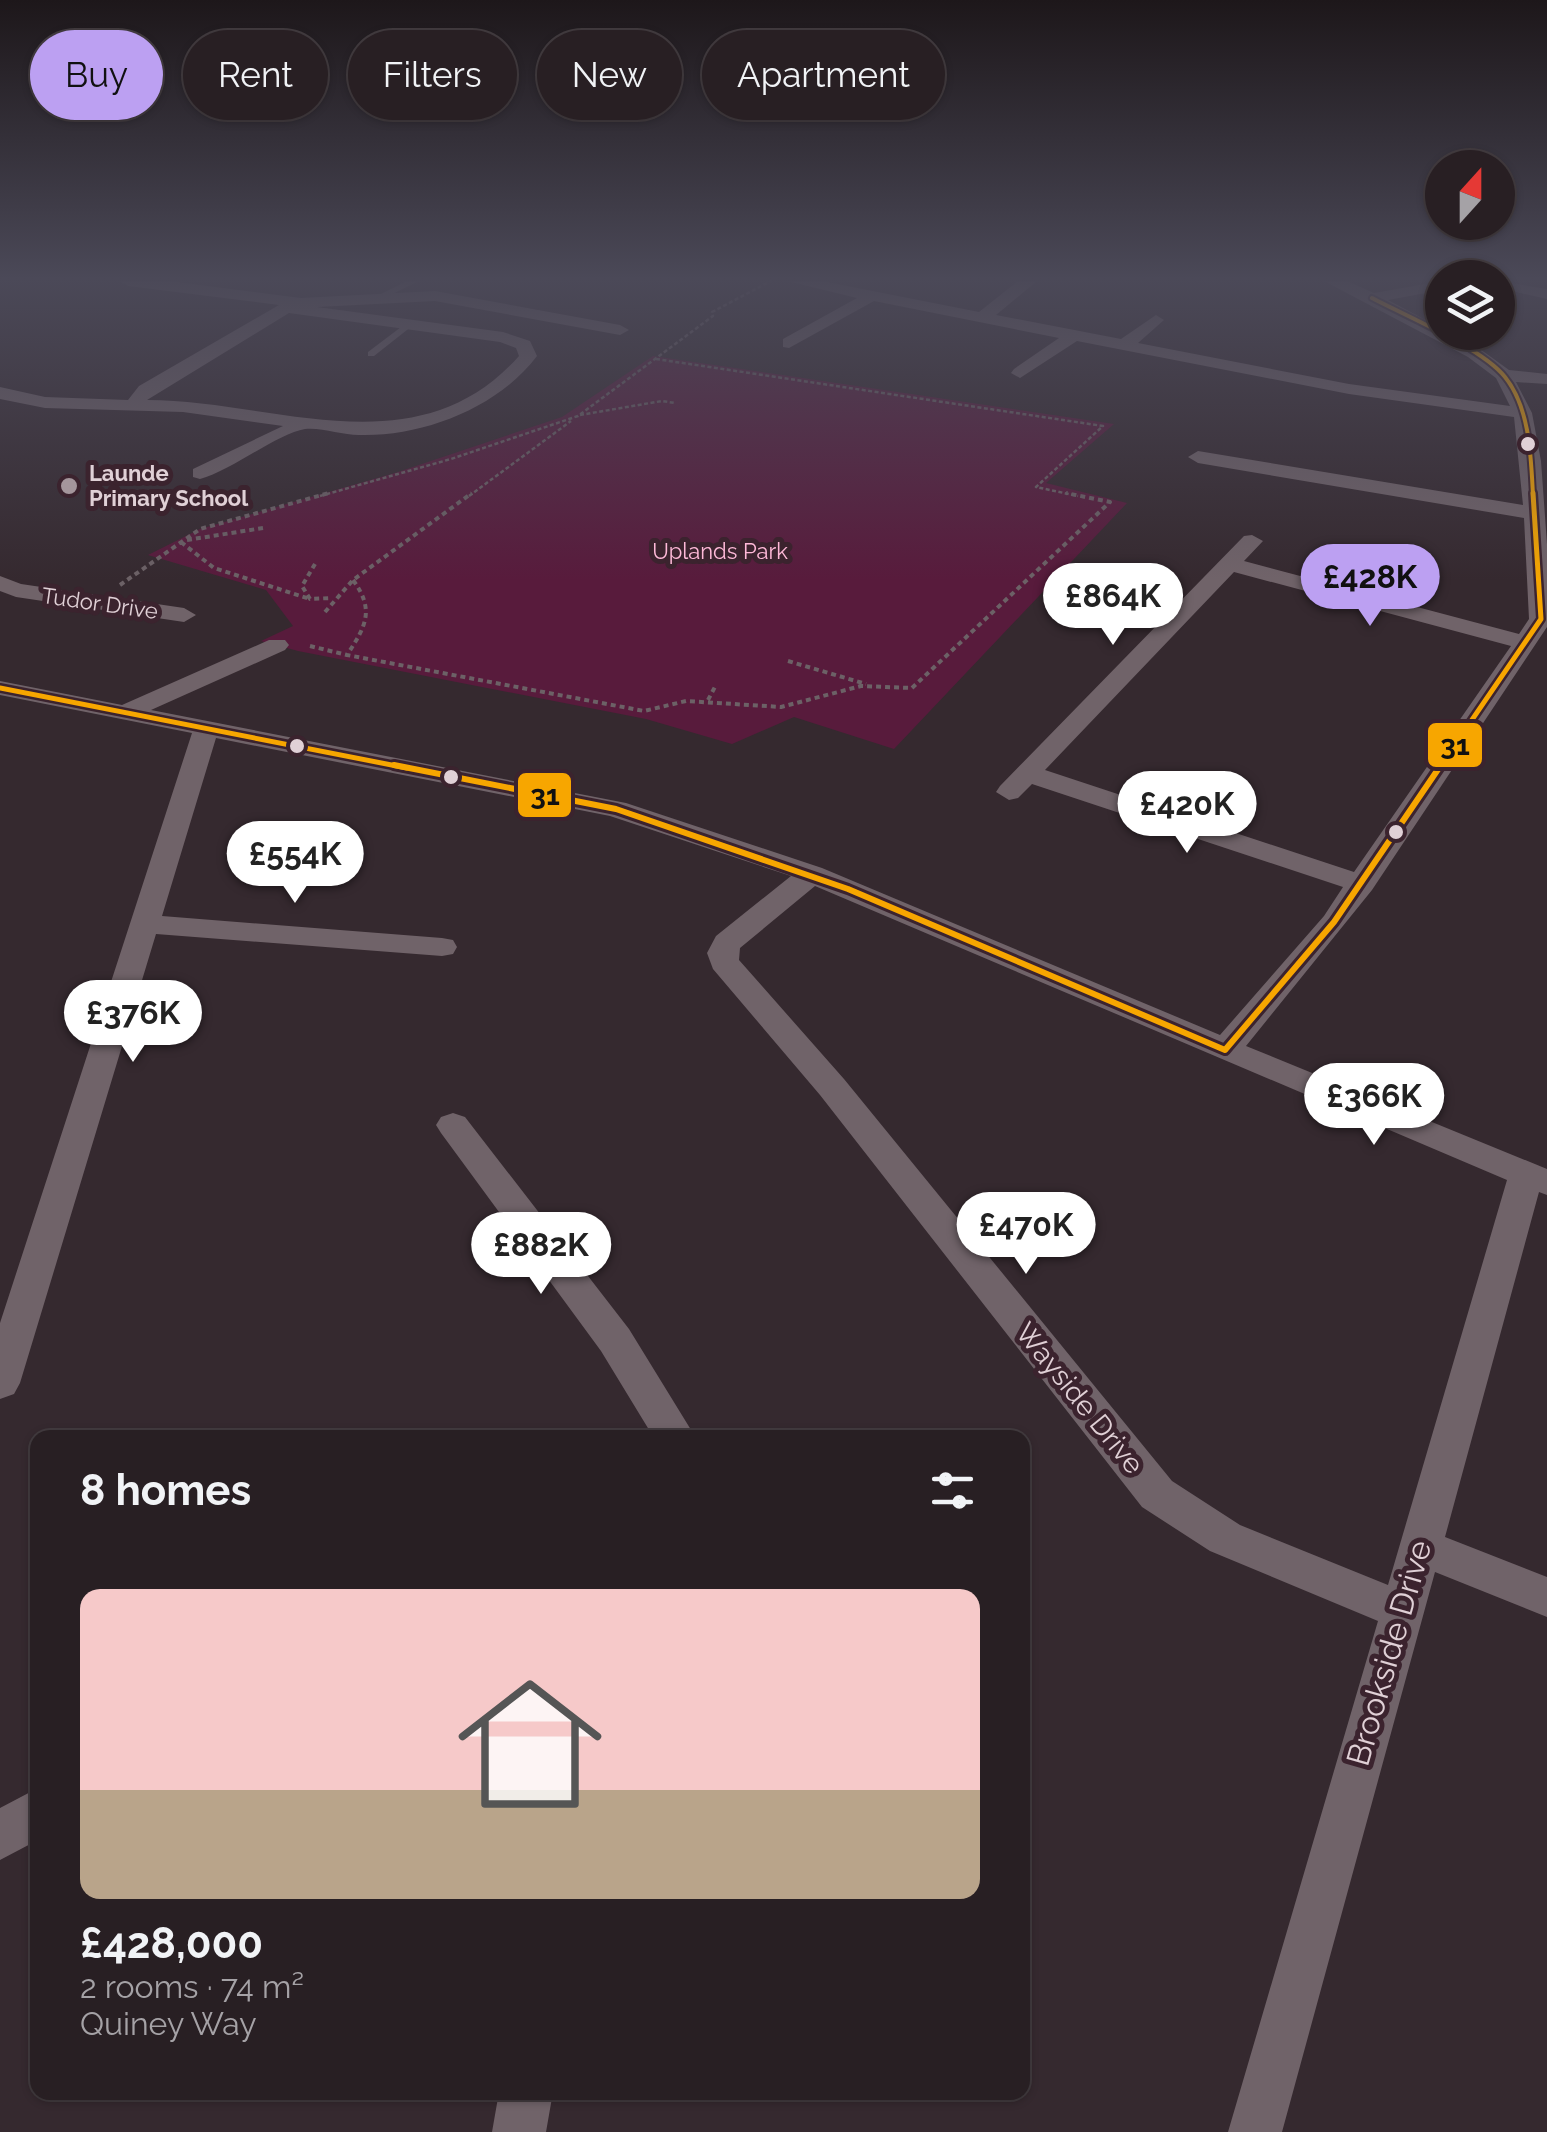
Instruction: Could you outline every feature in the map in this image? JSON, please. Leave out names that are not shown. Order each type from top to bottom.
[{"type":"street","points":[[134,405],[146,390],[162,380]]},
{"type":"street","points":[[0,393],[67,405],[231,409],[299,425],[362,432],[400,428],[449,412],[504,380]]},
{"type":"street","points":[[1309,380],[1522,414]]},
{"type":"street","points":[[1225,1050],[1362,884],[1541,620],[1540,529],[1522,414],[1506,380]]},
{"type":"street","points":[[200,474],[299,425]]},
{"type":"street","points":[[1198,457],[1540,529]]},
{"type":"street","points":[[1252,541],[1019,783],[1362,884]]},
{"type":"street","points":[[1229,564],[1524,642]]},
{"type":"street","name":"Tudor Drive","points":[[5,591],[184,615]]},
{"type":"street","points":[[124,712],[276,645]]},
{"type":"street","points":[[0,688],[616,810],[812,874],[1536,1179]]},
{"type":"street","points":[[0,1383],[206,729]]},
{"type":"street","name":"Wayside Drive","points":[[812,874],[727,943],[722,952],[724,962],[832,1087],[1157,1494],[1225,1538],[1400,1610]]},
{"type":"street","points":[[144,924],[442,947]]},
{"type":"street","points":[[452,1125],[615,1340],[671,1430]]},
{"type":"street","name":"Brookside Drive","points":[[1255,2132],[1400,1610],[1536,1179]]},
{"type":"street","points":[[1419,1546],[1547,1597]]},
{"type":"street","points":[[0,1836],[30,1817]]},
{"type":"street","points":[[519,2132],[525,2100]]},
{"type":"path","points":[[325,612],[333,598],[353,580],[627,380]]},
{"type":"path","points":[[310,646],[644,711],[708,700],[781,706],[861,686],[912,688],[1110,502],[1036,487],[1103,426],[799,380]]},
{"type":"path","points":[[97,602],[200,529],[451,458],[578,416],[662,401],[675,403]]},
{"type":"path","points":[[181,542],[263,528]]},
{"type":"path","points":[[181,542],[214,568],[310,599],[333,598]]},
{"type":"path","points":[[310,599],[302,586],[315,564]]},
{"type":"path","points":[[347,655],[369,622],[369,600],[353,580]]},
{"type":"path","points":[[788,661],[873,686]]},
{"type":"path","points":[[708,700],[716,685]]},
{"type":"green space","name":"Uplands Park","points":[[616,380],[819,380],[1114,424],[1046,483],[1127,503],[894,749],[794,717],[732,744],[646,719],[298,651],[261,641],[293,626],[266,590],[148,555],[200,529],[395,473],[562,417]]},
{"type":"transit line","name":"31","points":[[0,688],[616,809],[848,889],[1225,1050],[1334,922],[1541,619],[1531,461],[1523,413],[1507,380]]},
{"type":"place","name":"Launde Primary School","points":[[69,486]]}]
